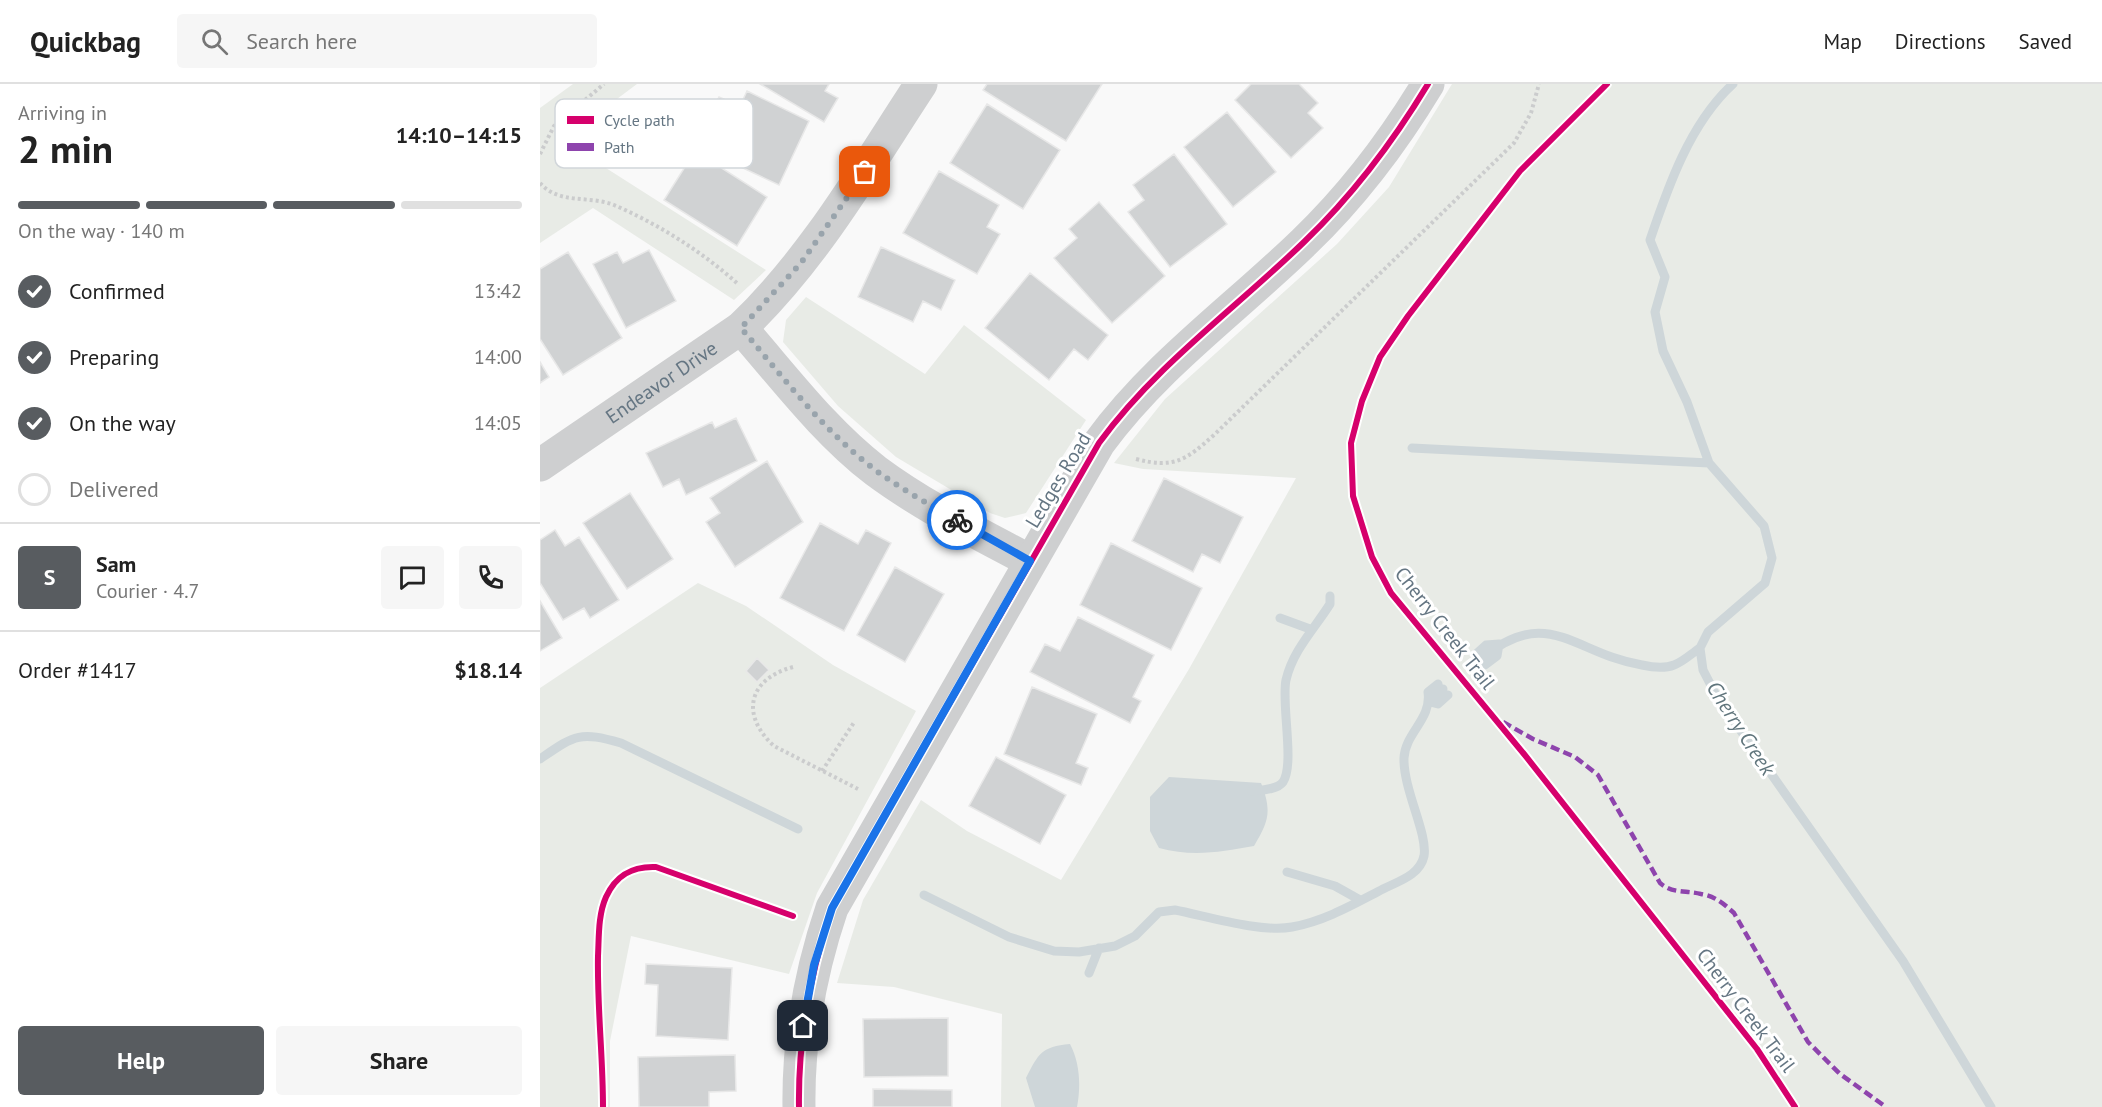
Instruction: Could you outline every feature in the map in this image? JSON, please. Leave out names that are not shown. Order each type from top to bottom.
[{"type":"street","name":"Endeavor Drive","points":[[540,465],[741,328],[801,263],[854,190],[921,84]]},
{"type":"street","name":"Ledges Road","points":[[799,1107],[799,1079],[809,988],[832,908],[1099,443],[1118,417],[1174,358],[1303,244],[1335,212],[1389,144],[1428,84]]},
{"type":"street","points":[[741,328],[826,425],[877,471],[931,506],[1030,561]]},
{"type":"path","points":[[585,99],[604,84]]},
{"type":"path","points":[[1136,459],[1156,464],[1181,461],[1214,435],[1514,143],[1531,113],[1539,84]]},
{"type":"path","points":[[540,154],[548,135],[555,127]]},
{"type":"path","points":[[540,183],[555,195],[602,201],[643,219],[710,260],[746,291]]},
{"type":"path","points":[[793,667],[772,674],[759,686],[753,697],[756,722],[774,746],[858,789]]},
{"type":"path","points":[[822,771],[855,722]]},
{"type":"path","points":[[603,1107],[597,1006],[599,933],[605,898],[622,875],[633,868],[656,867],[793,916]]},
{"type":"shaded area","points":[[573,84],[637,84],[617,99],[555,99],[555,168],[606,168],[766,270],[734,300],[593,208],[540,243],[540,108]]},
{"type":"shaded area","points":[[1452,84],[2102,84],[2102,1107],[1001,1107],[1002,1014],[894,987],[837,983],[863,900],[921,800],[967,831],[1061,880],[1189,669],[1296,478],[1143,469],[1114,463],[1165,399],[1337,244],[1389,187]]},
{"type":"shaded area","points":[[806,297],[925,374],[964,325],[1086,420],[1026,513],[1005,518],[990,513],[896,457],[838,406],[783,342],[786,320]]},
{"type":"shaded area","points":[[698,583],[746,606],[833,665],[916,711],[817,893],[789,974],[631,936],[610,1041],[610,1107],[540,1107],[540,688]]},
{"type":"shaded area","points":[[1169,777],[1261,783],[1268,809],[1263,830],[1254,846],[1195,853],[1159,848],[1150,831],[1150,797]]},
{"type":"shaded area","points":[[1070,1044],[1079,1075],[1077,1107],[1035,1107],[1026,1078],[1030,1069],[1047,1049]]},
{"type":"building","points":[[760,84],[829,84],[825,91],[838,98],[824,122]]},
{"type":"building","points":[[987,84],[1102,84],[1066,141],[983,90]]},
{"type":"building","points":[[1251,84],[1299,84],[1318,103],[1308,113],[1323,128],[1291,158],[1235,100]]},
{"type":"building","points":[[747,91],[809,121],[779,185],[743,168],[753,168],[753,99],[743,99]]},
{"type":"building","points":[[987,104],[1060,150],[1023,209],[950,163]]},
{"type":"building","points":[[1227,112],[1276,172],[1233,207],[1184,147]]},
{"type":"building","points":[[1174,154],[1227,224],[1170,267],[1128,212],[1144,200],[1133,185]]},
{"type":"building","points":[[684,168],[722,168],[767,197],[737,246],[664,200]]},
{"type":"building","points":[[939,171],[999,205],[987,227],[1000,234],[977,274],[903,233]]},
{"type":"building","points":[[1099,202],[1165,276],[1112,323],[1054,258],[1077,238],[1069,229]]},
{"type":"building","points":[[881,247],[955,280],[941,310],[923,301],[913,322],[858,297]]},
{"type":"building","points":[[649,250],[676,301],[626,328],[593,264],[617,252],[623,263]]},
{"type":"building","points":[[568,252],[622,338],[563,375],[540,339],[540,269]]},
{"type":"building","points":[[1030,273],[1108,335],[1088,360],[1074,349],[1049,380],[985,328]]},
{"type":"building","points":[[540,362],[549,377],[540,383]]},
{"type":"building","points":[[736,418],[757,461],[686,495],[679,479],[663,487],[646,453],[712,422],[715,428]]},
{"type":"building","points":[[767,461],[803,522],[735,567],[706,522],[720,513],[710,498]]},
{"type":"building","points":[[1164,478],[1243,517],[1220,563],[1202,554],[1193,572],[1132,541]]},
{"type":"building","points":[[630,493],[673,559],[627,589],[583,523]]},
{"type":"building","points":[[820,523],[858,544],[866,530],[891,543],[844,631],[780,598]]},
{"type":"building","points":[[555,530],[565,546],[579,537],[619,600],[590,618],[584,608],[563,620],[540,583],[540,540]]},
{"type":"building","points":[[1111,543],[1202,588],[1171,650],[1080,605]]},
{"type":"building","points":[[895,567],[944,594],[905,662],[857,635]]},
{"type":"building","points":[[540,601],[562,638],[540,651]]},
{"type":"building","points":[[1078,617],[1154,655],[1133,697],[1141,701],[1130,723],[1030,672],[1045,644],[1060,651]]},
{"type":"building","points":[[757,658],[769,670],[757,682],[746,671]]},
{"type":"building","points":[[1032,687],[1097,714],[1076,763],[1088,768],[1081,785],[1004,754]]},
{"type":"building","points":[[996,757],[1066,795],[1040,844],[969,806]]},
{"type":"building","points":[[646,964],[732,968],[728,1040],[656,1036],[658,985],[645,984]]},
{"type":"building","points":[[948,1018],[948,1076],[864,1077],[863,1019]]},
{"type":"building","points":[[735,1055],[736,1091],[709,1092],[709,1107],[639,1107],[638,1057]]},
{"type":"building","points":[[873,1089],[952,1090],[952,1107],[873,1107]]},
{"type":"waterway","name":"Cherry Creek","points":[[1733,84],[1704,117],[1682,157],[1650,240],[1665,277],[1655,312],[1663,351],[1687,402],[1709,463],[1764,526],[1772,558],[1765,583],[1708,632],[1700,648],[1703,670],[1717,697],[1903,961],[1991,1107]]},
{"type":"waterway","points":[[1412,448],[1709,463]]},
{"type":"waterway","points":[[1252,791],[1273,788],[1283,782],[1288,762],[1286,680],[1299,649],[1330,604],[1330,596]]},
{"type":"waterway","points":[[1280,618],[1310,629]]},
{"type":"waterway","points":[[1481,659],[1504,643],[1525,635],[1543,633],[1561,637],[1618,659],[1653,667],[1674,665],[1700,648]]},
{"type":"waterway","points":[[1476,654],[1486,645],[1499,644]]},
{"type":"waterway","points":[[1485,665],[1497,656],[1499,644]]},
{"type":"waterway","points":[[924,895],[1009,937],[1054,951],[1079,952],[1115,946],[1135,936],[1159,912],[1175,910],[1265,928],[1292,927],[1328,916],[1408,877],[1422,863],[1424,847],[1407,783],[1404,758],[1405,749],[1426,710],[1428,692],[1438,684]]},
{"type":"waterway","points":[[1430,702],[1443,689]]},
{"type":"waterway","points":[[1430,702],[1438,704],[1448,695]]},
{"type":"waterway","points":[[540,759],[570,740],[586,736],[621,743],[798,829]]},
{"type":"waterway","points":[[1287,872],[1335,886],[1360,900]]},
{"type":"waterway","points":[[1089,973],[1099,948]]},
{"type":"marked path","points":[[1503,722],[1533,739],[1575,757],[1598,775],[1660,883],[1674,890],[1711,897],[1734,913],[1808,1042],[1840,1074],[1886,1107]]},
{"type":"cycle path","points":[[799,1107],[799,1081],[807,1006],[817,957],[832,908],[1099,443],[1145,388],[1197,338],[1278,267],[1339,206],[1401,127],[1428,84]]},
{"type":"cycle path","name":"Cherry Creek Trail","points":[[1607,84],[1520,171],[1408,316],[1380,357],[1362,401],[1351,443],[1353,496],[1372,557],[1391,593],[1524,754],[1757,1049],[1795,1107]]},
{"type":"cycle path","points":[[603,1107],[598,975],[599,926],[606,897],[615,883],[632,870],[656,867],[793,916]]},
{"type":"way so far","points":[[865,172],[801,263],[778,291],[741,328],[804,402],[853,451],[900,487],[957,520]]},
{"type":"route","points":[[803,1026],[814,965],[832,908],[1030,561],[957,520]]}]
